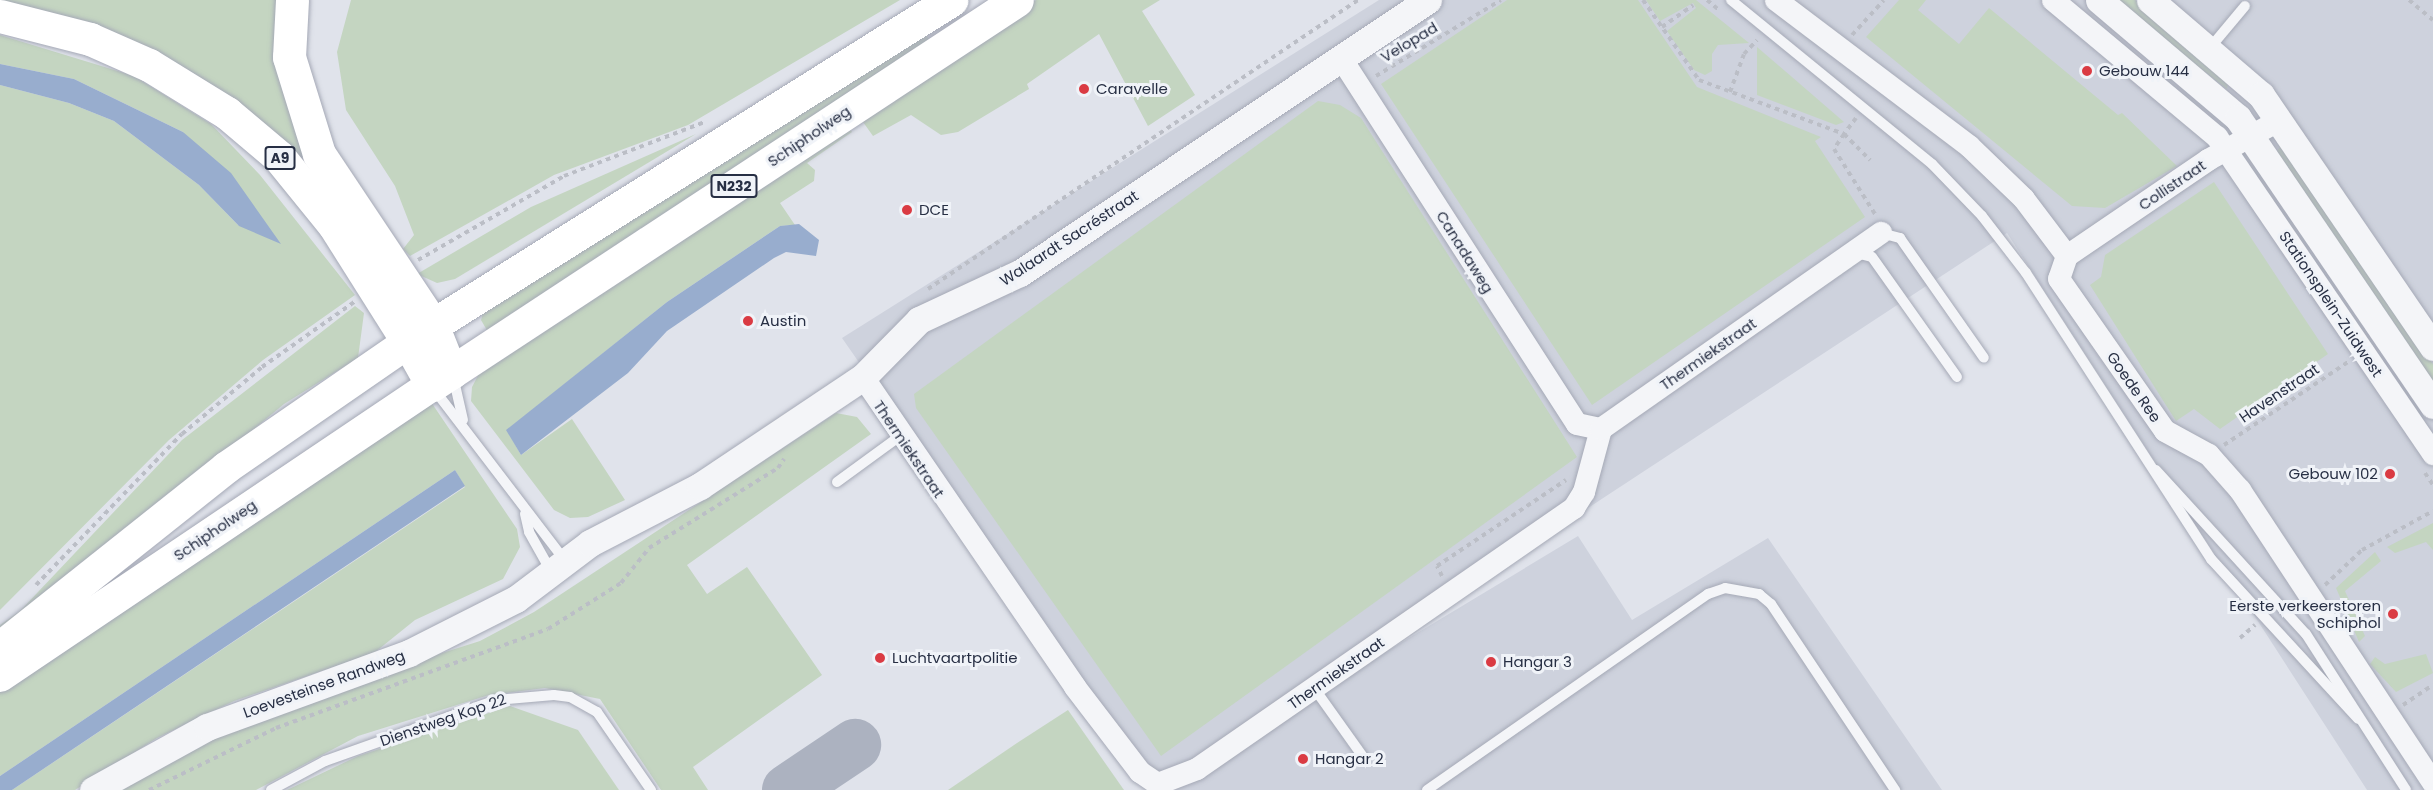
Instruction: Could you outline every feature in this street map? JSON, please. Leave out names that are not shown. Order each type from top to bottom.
[{"type":"main road","name":"A9","points":[[292,0],[288,57],[320,153],[420,334]]},
{"type":"main road","name":"N232","points":[[0,648],[226,468],[420,334],[951,0]]},
{"type":"main road","name":"Schipholweg","points":[[0,676],[442,379],[1017,0]]},
{"type":"main road","name":"A9","points":[[0,16],[90,39],[149,65],[227,113],[279,157],[420,334]]},
{"type":"main road","points":[[420,334],[442,379]]},
{"type":"street","name":"Walaardt Sacréstraat","points":[[560,569],[590,543],[652,514],[863,377],[919,321],[1020,273],[1428,0]]},
{"type":"street","points":[[1776,0],[1839,50],[1969,146],[2024,199],[2067,256]]},
{"type":"street","name":"Stationsplein-Zuidwest","points":[[2053,0],[2205,124],[2228,153],[2433,454]]},
{"type":"street","name":"Stationsplein-Zuidwest","points":[[2099,0],[2230,108],[2253,138],[2433,405]]},
{"type":"street","points":[[2150,0],[2252,85],[2280,120],[2433,347]]},
{"type":"street","name":"Canadaweg","points":[[1341,58],[1577,424],[1601,429]]},
{"type":"street","name":"Collistraat","points":[[2067,256],[2208,160],[2228,153],[2280,120]]},
{"type":"street","name":"Thermiekstraat","points":[[863,377],[900,436],[1075,687],[1150,779],[1158,784],[1197,769],[1574,508],[1584,492],[1601,429],[1852,253],[1874,229]]},
{"type":"street","name":"Goede Ree","points":[[2067,256],[2060,279],[2165,431],[2209,455],[2240,490],[2433,783]]},
{"type":"street","name":"Loevesteinse Randweg","points":[[93,790],[207,727],[441,639],[560,569]]},
{"type":"lane","points":[[1731,0],[1932,164],[1982,216],[2026,273],[2150,463],[2165,496],[2211,560],[2294,655],[2358,719]]},
{"type":"lane","points":[[2209,49],[2245,6]]},
{"type":"lane","points":[[1874,229],[1900,238],[1984,358]]},
{"type":"lane","points":[[1852,253],[1872,257],[1957,377]]},
{"type":"lane","points":[[442,379],[462,420]]},
{"type":"lane","points":[[442,379],[462,420],[525,514],[529,532],[560,569]]},
{"type":"lane","points":[[837,482],[900,436]]},
{"type":"lane","points":[[2150,463],[2306,634],[2358,719],[2406,790]]},
{"type":"lane","points":[[525,514],[543,526],[560,569]]},
{"type":"lane","points":[[1427,790],[1708,594],[1725,588],[1759,594],[1771,604],[1894,790]]},
{"type":"lane","points":[[1314,688],[1364,758]]},
{"type":"lane","name":"Dienstweg Kop 22","points":[[271,790],[325,761],[496,700],[554,695],[570,697],[597,712],[651,790]]},
{"type":"path","points":[[924,292],[1358,0]]},
{"type":"path","name":"Velopad","points":[[1360,85],[1501,0]]},
{"type":"path","points":[[1643,0],[1699,80],[1844,134],[1834,149],[1877,218],[1874,229]]},
{"type":"path","points":[[1839,50],[1884,0]]},
{"type":"path","points":[[2409,0],[2433,20]]},
{"type":"path","points":[[1662,27],[1694,5]]},
{"type":"path","points":[[1730,92],[1744,54],[1765,29]]},
{"type":"path","points":[[415,262],[564,176],[717,116]]},
{"type":"path","points":[[33,588],[182,434],[262,367],[354,301]]},
{"type":"path","name":"Havenstraat","points":[[2209,455],[2364,351]]},
{"type":"path","points":[[1451,594],[1437,567],[1571,477]]},
{"type":"path","points":[[2311,598],[2362,550],[2433,511]]},
{"type":"path","name":"Loevesteinse Randweg","points":[[149,790],[276,728],[484,656],[548,629],[584,606]]},
{"type":"path","points":[[2387,715],[2433,685]]},
{"type":"shaded area","points":[[1379,0],[2433,0],[2433,790],[2367,790],[2007,233],[1172,781],[1578,536],[1632,620],[1768,538],[1942,790],[1157,790],[842,338]]},
{"type":"green space","points":[[0,0],[277,0],[275,30],[334,199],[263,127],[0,8]]},
{"type":"green space","points":[[351,0],[900,0],[688,125],[554,175],[410,256],[403,249],[414,235],[395,186],[346,110],[337,52]]},
{"type":"green space","points":[[1036,0],[1160,0],[1142,11],[1195,95],[1148,126],[1099,34],[1027,84],[1029,89],[958,132],[941,135],[911,115],[873,136],[858,115]]},
{"type":"green space","points":[[1507,0],[1638,0],[1697,87],[1821,137],[1815,141],[1865,217],[1592,405],[1381,84]]},
{"type":"green space","points":[[1646,0],[1696,0],[1749,43],[1718,45],[1712,54],[1712,71],[1705,75],[1694,70],[1667,31],[1696,8],[1693,3],[1660,21]]},
{"type":"green space","points":[[1899,0],[1926,0],[1918,10],[1959,44],[1989,8],[2118,115],[2122,113],[2177,166],[2105,208],[2072,206],[1866,37]]},
{"type":"green space","points":[[2112,0],[2135,0],[2229,77],[2227,89]]},
{"type":"green space","points":[[924,32],[931,42],[488,332],[481,320],[484,310]]},
{"type":"green space","points":[[0,35],[134,76],[211,124],[260,175],[355,295],[263,360],[169,440],[0,610],[0,85],[69,103],[114,121],[199,185],[239,226],[183,132],[74,79],[0,64]]},
{"type":"green space","points":[[1757,47],[1844,122],[1836,125],[1757,95]]},
{"type":"green space","points":[[1318,101],[1340,105],[1361,118],[1577,457],[1161,756],[916,408],[914,394]]},
{"type":"green space","points":[[847,124],[852,132],[807,163],[815,170],[814,181],[780,203],[795,225],[780,226],[667,302],[507,430],[521,455],[572,419],[625,500],[588,517],[570,518],[554,510],[471,401],[472,387],[484,364]]},
{"type":"green space","points":[[696,134],[455,279],[437,283],[417,274],[531,207]]},
{"type":"green space","points":[[2281,146],[2288,148],[2433,364],[2433,388],[2275,153]]},
{"type":"green space","points":[[2214,182],[2328,354],[2220,429],[2194,409],[2176,421],[2090,285],[2101,277],[2105,255]]},
{"type":"green space","points":[[355,306],[364,313],[358,358],[284,404],[0,640],[0,625],[20,611],[182,440]]},
{"type":"green space","points":[[431,402],[517,529],[520,547],[503,579],[415,620],[374,653],[234,701],[157,738],[75,790],[12,790],[465,487],[455,470],[0,776],[0,685]]},
{"type":"green space","points":[[836,413],[857,417],[871,434],[687,565],[707,594],[747,567],[822,675],[693,767],[708,790],[661,790],[600,699],[545,688],[489,695],[358,736],[256,790],[111,790],[171,754],[322,691],[480,641],[534,612]]},
{"type":"green space","points":[[2433,523],[2433,550],[2426,542],[2395,553],[2387,547]]},
{"type":"green space","points":[[2375,552],[2381,561],[2345,591],[2365,636],[2359,642],[2336,588]]},
{"type":"green space","points":[[2426,654],[2433,673],[2396,692],[2370,664],[2375,657],[2385,664]]},
{"type":"green space","points":[[510,706],[578,730],[619,790],[287,790],[358,756]]},
{"type":"green space","points":[[1068,710],[1124,790],[948,790],[1017,743]]},
{"type":"water","points":[[0,64],[74,79],[183,132],[231,173],[281,244],[239,226],[199,185],[114,121],[69,103],[0,85]]},
{"type":"water","points":[[799,224],[819,240],[816,256],[786,252],[774,258],[667,331],[628,373],[521,455],[506,430],[667,302],[780,226]]},
{"type":"water","points":[[455,470],[465,486],[12,790],[0,790],[0,776]]},
{"type":"taxiway","points":[[788,790],[855,745]]},
{"type":"place","name":"Gebouw 144","points":[[2087,71]]},
{"type":"place","name":"Caravelle","points":[[1084,89]]},
{"type":"place","name":"DCE","points":[[907,210]]},
{"type":"place","name":"Austin","points":[[748,321]]},
{"type":"place","name":"Gebouw 102","points":[[2390,474]]},
{"type":"place","name":"Eerste verkeerstoren Schiphol","points":[[2393,614]]},
{"type":"place","name":"Luchtvaartpolitie","points":[[880,658]]},
{"type":"place","name":"Hangar 3","points":[[1491,662]]},
{"type":"place","name":"Hangar 2","points":[[1303,759]]}]
